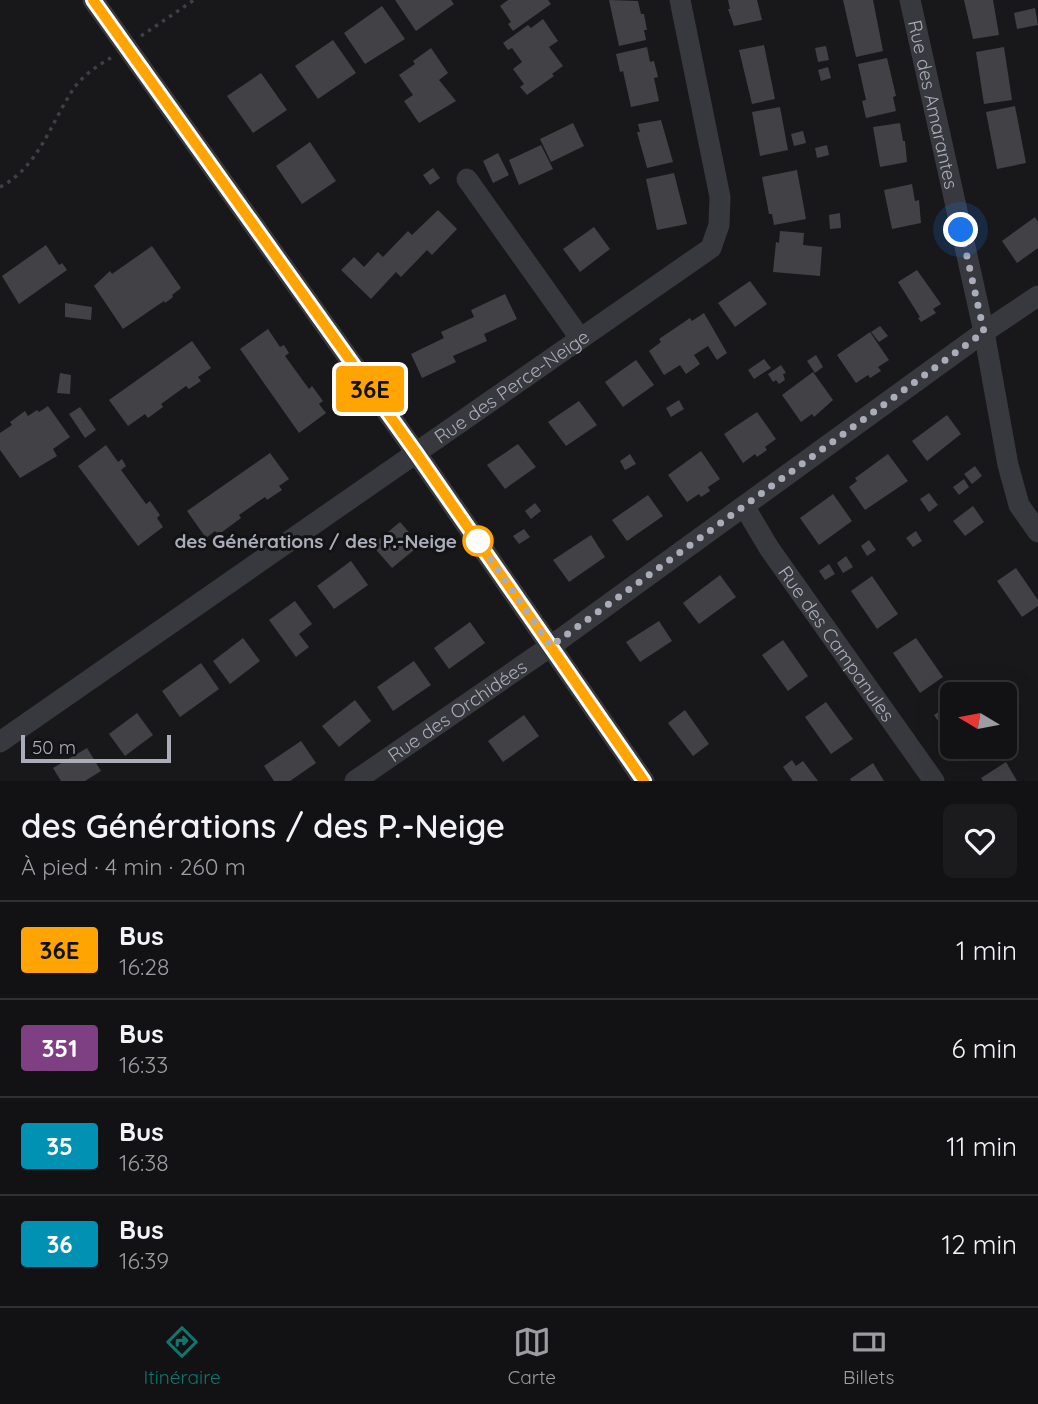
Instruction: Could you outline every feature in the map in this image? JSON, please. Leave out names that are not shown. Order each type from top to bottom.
[{"type":"street","points":[[93,0],[417,454],[644,781]]},
{"type":"street","name":"Rue des Perce-Neige","points":[[0,742],[711,248],[719,225],[720,197],[680,0]]},
{"type":"street","name":"Rue des Amarantes","points":[[910,0],[984,332],[1008,465],[1019,505],[1038,532]]},
{"type":"street","points":[[467,179],[580,338]]},
{"type":"street","name":"Rue des Orchidées","points":[[357,780],[551,646],[984,332],[1038,296]]},
{"type":"street","name":"Rue des Campanules","points":[[744,506],[769,548],[934,781]]},
{"type":"path","points":[[0,187],[12,180],[43,145],[75,86],[92,70],[194,0]]},
{"type":"building","points":[[395,0],[451,0],[454,4],[416,31]]},
{"type":"building","points":[[508,0],[548,0],[551,4],[513,31],[508,24],[511,22],[500,6]]},
{"type":"building","points":[[609,0],[638,1],[641,14],[644,14],[646,40],[619,46]]},
{"type":"building","points":[[728,0],[757,0],[762,20],[734,26]]},
{"type":"building","points":[[843,0],[873,0],[883,51],[856,57]]},
{"type":"building","points":[[964,0],[993,0],[999,35],[973,39]]},
{"type":"building","points":[[382,6],[405,39],[365,64],[344,33]]},
{"type":"building","points":[[1035,8],[1038,25],[1017,29],[1014,13]]},
{"type":"building","points":[[543,19],[558,41],[549,47],[563,66],[552,74],[554,76],[527,95],[520,87],[524,84],[513,69],[522,62],[512,48],[508,50],[503,43],[528,25],[531,28]]},
{"type":"building","points":[[333,40],[356,73],[318,99],[295,66]]},
{"type":"building","points":[[764,45],[775,99],[752,104],[739,50]]},
{"type":"building","points":[[826,46],[829,60],[818,62],[815,48]]},
{"type":"building","points":[[647,47],[650,62],[654,61],[658,77],[654,78],[659,101],[631,107],[623,71],[620,72],[616,54]]},
{"type":"building","points":[[1004,47],[1012,100],[984,104],[976,52]]},
{"type":"building","points":[[431,48],[448,73],[439,80],[456,101],[419,123],[404,101],[413,95],[399,75]]},
{"type":"building","points":[[887,58],[896,96],[893,97],[896,111],[866,118],[862,101],[866,100],[858,64]]},
{"type":"building","points":[[828,67],[831,78],[821,81],[818,70]]},
{"type":"building","points":[[261,73],[287,110],[253,133],[227,96]]},
{"type":"building","points":[[1015,106],[1026,163],[997,169],[986,112]]},
{"type":"building","points":[[780,107],[788,150],[760,156],[752,112]]},
{"type":"building","points":[[661,120],[673,162],[647,168],[637,132],[640,132],[638,124]]},
{"type":"building","points":[[573,123],[584,146],[551,162],[540,139]]},
{"type":"building","points":[[900,123],[907,162],[880,167],[873,127]]},
{"type":"building","points":[[803,131],[806,143],[794,146],[791,134]]},
{"type":"building","points":[[310,142],[336,181],[302,204],[276,166]]},
{"type":"building","points":[[541,145],[553,169],[519,185],[509,160]]},
{"type":"building","points":[[827,145],[829,155],[817,158],[815,148]]},
{"type":"building","points":[[498,153],[509,175],[493,183],[483,161]]},
{"type":"building","points":[[433,168],[440,178],[430,185],[423,175]]},
{"type":"building","points":[[797,170],[806,219],[774,225],[772,214],[769,214],[762,177]]},
{"type":"building","points":[[674,173],[687,224],[657,230],[646,179]]},
{"type":"building","points":[[912,184],[915,201],[919,200],[921,223],[892,229],[884,190]]},
{"type":"building","points":[[438,210],[457,229],[432,255],[427,250],[401,277],[396,272],[371,299],[341,270],[354,257],[364,267],[378,252],[383,257],[408,231],[412,235]]},
{"type":"building","points":[[840,213],[841,228],[830,229],[829,215]]},
{"type":"building","points":[[1035,217],[1038,222],[1038,248],[1017,263],[1002,241]]},
{"type":"building","points":[[594,227],[610,249],[580,272],[563,249]]},
{"type":"building","points":[[780,231],[804,233],[803,245],[822,247],[820,276],[773,272]]},
{"type":"building","points":[[46,245],[59,265],[62,263],[67,270],[19,304],[2,276]]},
{"type":"building","points":[[152,246],[181,288],[165,303],[164,301],[123,329],[94,286],[110,271],[112,274]]},
{"type":"building","points":[[917,270],[941,304],[933,309],[936,313],[921,322],[898,282]]},
{"type":"building","points":[[750,281],[767,304],[735,327],[718,303]]},
{"type":"building","points":[[505,294],[517,319],[484,334],[487,341],[453,356],[456,362],[422,378],[411,354],[444,338],[441,332],[474,317],[471,310]]},
{"type":"building","points":[[65,303],[92,307],[91,320],[65,317]]},
{"type":"building","points":[[704,313],[727,353],[717,360],[708,346],[694,355],[700,364],[686,374],[680,365],[664,375],[649,351],[661,342],[659,339],[690,318],[692,321]]},
{"type":"building","points":[[880,326],[888,336],[879,342],[871,332]]},
{"type":"building","points":[[268,329],[280,347],[284,345],[289,353],[285,356],[309,389],[312,386],[323,401],[319,404],[326,413],[299,433],[240,349]]},
{"type":"building","points":[[870,332],[889,360],[878,367],[881,371],[856,383],[837,355]]},
{"type":"building","points":[[192,341],[211,368],[198,377],[201,381],[189,389],[186,386],[161,404],[163,407],[148,418],[145,414],[128,426],[109,400]]},
{"type":"building","points":[[816,355],[823,367],[815,373],[807,361]]},
{"type":"building","points":[[764,359],[771,368],[754,379],[748,370]]},
{"type":"building","points":[[636,360],[654,385],[623,407],[605,382]]},
{"type":"building","points":[[781,365],[786,373],[783,374],[785,380],[779,384],[776,380],[773,382],[768,374]]},
{"type":"building","points":[[813,372],[833,400],[814,417],[812,414],[801,422],[782,395]]},
{"type":"building","points":[[60,373],[71,375],[70,394],[57,393]]},
{"type":"building","points":[[679,400],[684,409],[671,417],[666,408]]},
{"type":"building","points":[[579,401],[597,425],[566,446],[548,422]]},
{"type":"building","points":[[48,406],[70,437],[53,449],[57,456],[20,478],[0,450],[0,433],[25,411],[28,416]]},
{"type":"building","points":[[80,407],[96,430],[85,438],[69,414]]},
{"type":"building","points":[[757,412],[776,439],[765,447],[767,450],[757,457],[755,454],[743,463],[724,434]]},
{"type":"building","points":[[947,415],[961,434],[927,461],[912,441]]},
{"type":"building","points":[[518,444],[536,467],[505,489],[487,465]]},
{"type":"building","points":[[106,445],[118,462],[122,459],[126,466],[121,470],[146,504],[150,501],[160,515],[157,518],[163,527],[138,546],[78,466]]},
{"type":"building","points":[[701,451],[720,479],[708,487],[710,491],[687,502],[668,475]]},
{"type":"building","points":[[270,453],[289,479],[279,486],[282,490],[267,500],[265,497],[239,515],[241,518],[218,535],[215,531],[206,538],[187,511]]},
{"type":"building","points":[[630,454],[636,464],[625,470],[620,461]]},
{"type":"building","points":[[888,454],[908,481],[865,510],[849,487],[857,481],[855,478]]},
{"type":"building","points":[[975,466],[982,476],[972,484],[964,474]]},
{"type":"building","points":[[964,479],[969,487],[959,495],[953,487]]},
{"type":"building","points":[[929,493],[938,505],[929,512],[920,499]]},
{"type":"building","points":[[833,494],[852,521],[819,545],[800,518]]},
{"type":"building","points":[[648,495],[663,516],[627,541],[612,520]]},
{"type":"building","points":[[535,503],[541,511],[531,519],[525,511]]},
{"type":"building","points":[[973,506],[984,522],[965,536],[953,521]]},
{"type":"building","points":[[400,522],[420,545],[392,568],[372,545]]},
{"type":"building","points":[[524,529],[530,537],[519,544],[513,536]]},
{"type":"building","points":[[916,531],[922,541],[913,547],[906,538]]},
{"type":"building","points":[[591,535],[605,557],[569,582],[553,560]]},
{"type":"building","points":[[869,540],[876,550],[867,556],[861,546]]},
{"type":"building","points":[[846,556],[853,567],[843,573],[837,563]]},
{"type":"building","points":[[351,561],[368,585],[334,609],[317,586]]},
{"type":"building","points":[[829,564],[835,574],[825,580],[819,571]]},
{"type":"building","points":[[1016,568],[1038,600],[1038,606],[1022,617],[997,581]]},
{"type":"building","points":[[720,575],[736,597],[699,624],[683,603]]},
{"type":"building","points":[[872,576],[898,614],[877,629],[851,591]]},
{"type":"building","points":[[295,601],[312,624],[299,634],[309,647],[296,657],[269,620]]},
{"type":"building","points":[[659,621],[672,641],[640,662],[626,642]]},
{"type":"building","points":[[470,622],[485,643],[449,669],[434,648]]},
{"type":"building","points":[[243,638],[260,661],[230,684],[213,661]]},
{"type":"building","points":[[916,638],[943,677],[920,693],[893,653]]},
{"type":"building","points":[[783,640],[808,676],[788,691],[762,655]]},
{"type":"building","points":[[414,661],[431,685],[393,711],[377,687]]},
{"type":"building","points":[[201,663],[219,689],[180,717],[162,691]]},
{"type":"building","points":[[355,700],[371,721],[339,747],[322,726]]},
{"type":"building","points":[[826,702],[853,739],[831,754],[805,717]]},
{"type":"building","points":[[685,710],[709,744],[693,756],[668,723]]},
{"type":"building","points":[[940,711],[940,724],[934,715]]},
{"type":"building","points":[[137,713],[153,735],[125,756],[109,734]]},
{"type":"building","points":[[524,715],[539,736],[503,762],[488,741]]},
{"type":"building","points":[[301,741],[316,763],[290,781],[274,781],[264,766]]},
{"type":"building","points":[[87,748],[101,771],[85,781],[61,781],[53,768]]},
{"type":"building","points":[[792,760],[796,766],[803,761],[818,781],[793,781],[783,767]]},
{"type":"building","points":[[1006,762],[1017,781],[983,781],[981,778]]},
{"type":"building","points":[[873,763],[884,781],[851,781],[850,779]]},
{"type":"bus line","name":"36E","points":[[93,0],[417,454],[644,781]]},
{"type":"place","name":"des Générations / des P.-Neige","points":[[478,541]]},
{"type":"route","points":[[478,541],[551,646],[984,332],[961,230]]}]
